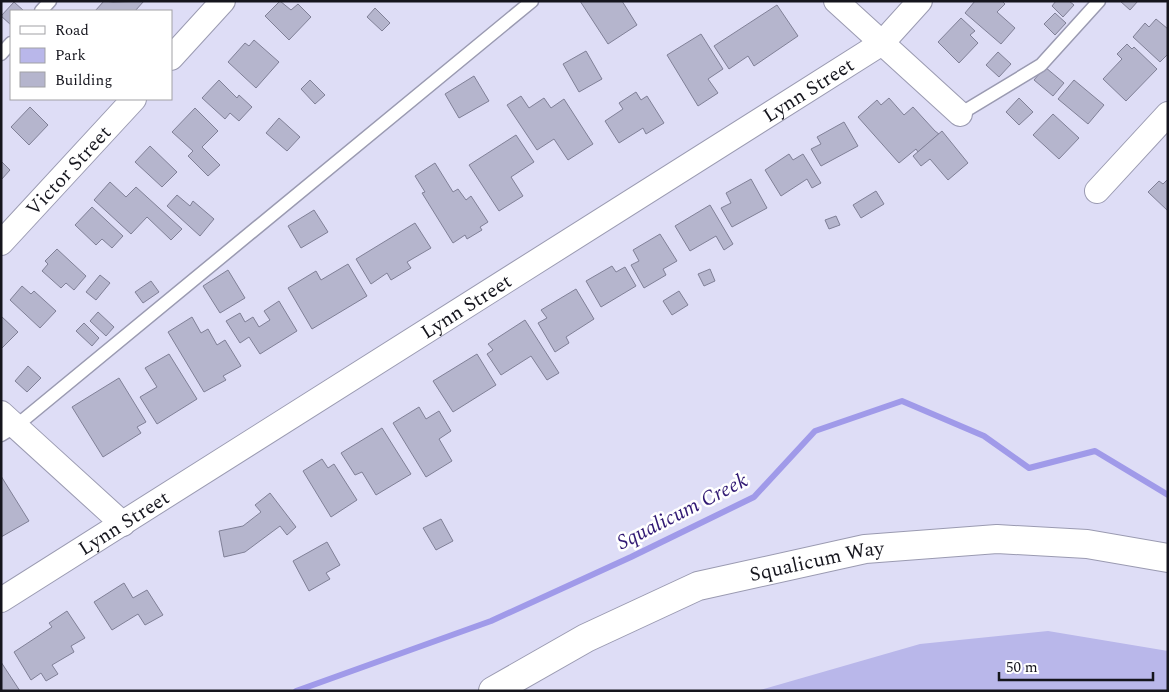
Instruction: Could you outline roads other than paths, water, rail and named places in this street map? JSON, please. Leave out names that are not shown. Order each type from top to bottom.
[{"type":"street","points":[[172,57],[223,1]]},
{"type":"street","points":[[836,1],[960,114]]},
{"type":"street","name":"Lynn Street","points":[[1,600],[882,43],[920,1]]},
{"type":"street","name":"Victor Street","points":[[1,243],[133,100]]},
{"type":"street","points":[[1097,191],[1168,114]]},
{"type":"street","points":[[6,425],[123,524]]},
{"type":"street","name":"Squalicum Way","points":[[493,691],[586,638],[698,586],[864,548],[997,539],[1087,544],[1168,558]]},
{"type":"lane","points":[[6,425],[532,1]]},
{"type":"lane","points":[[960,114],[1041,65],[1099,1]]},
{"type":"lane","points":[[1,54],[10,44]]},
{"type":"waterway","name":"Squalicum Creek","points":[[296,691],[491,621],[631,557],[754,497],[815,431],[902,401],[984,436],[1029,468],[1095,451],[1168,495]]}]
